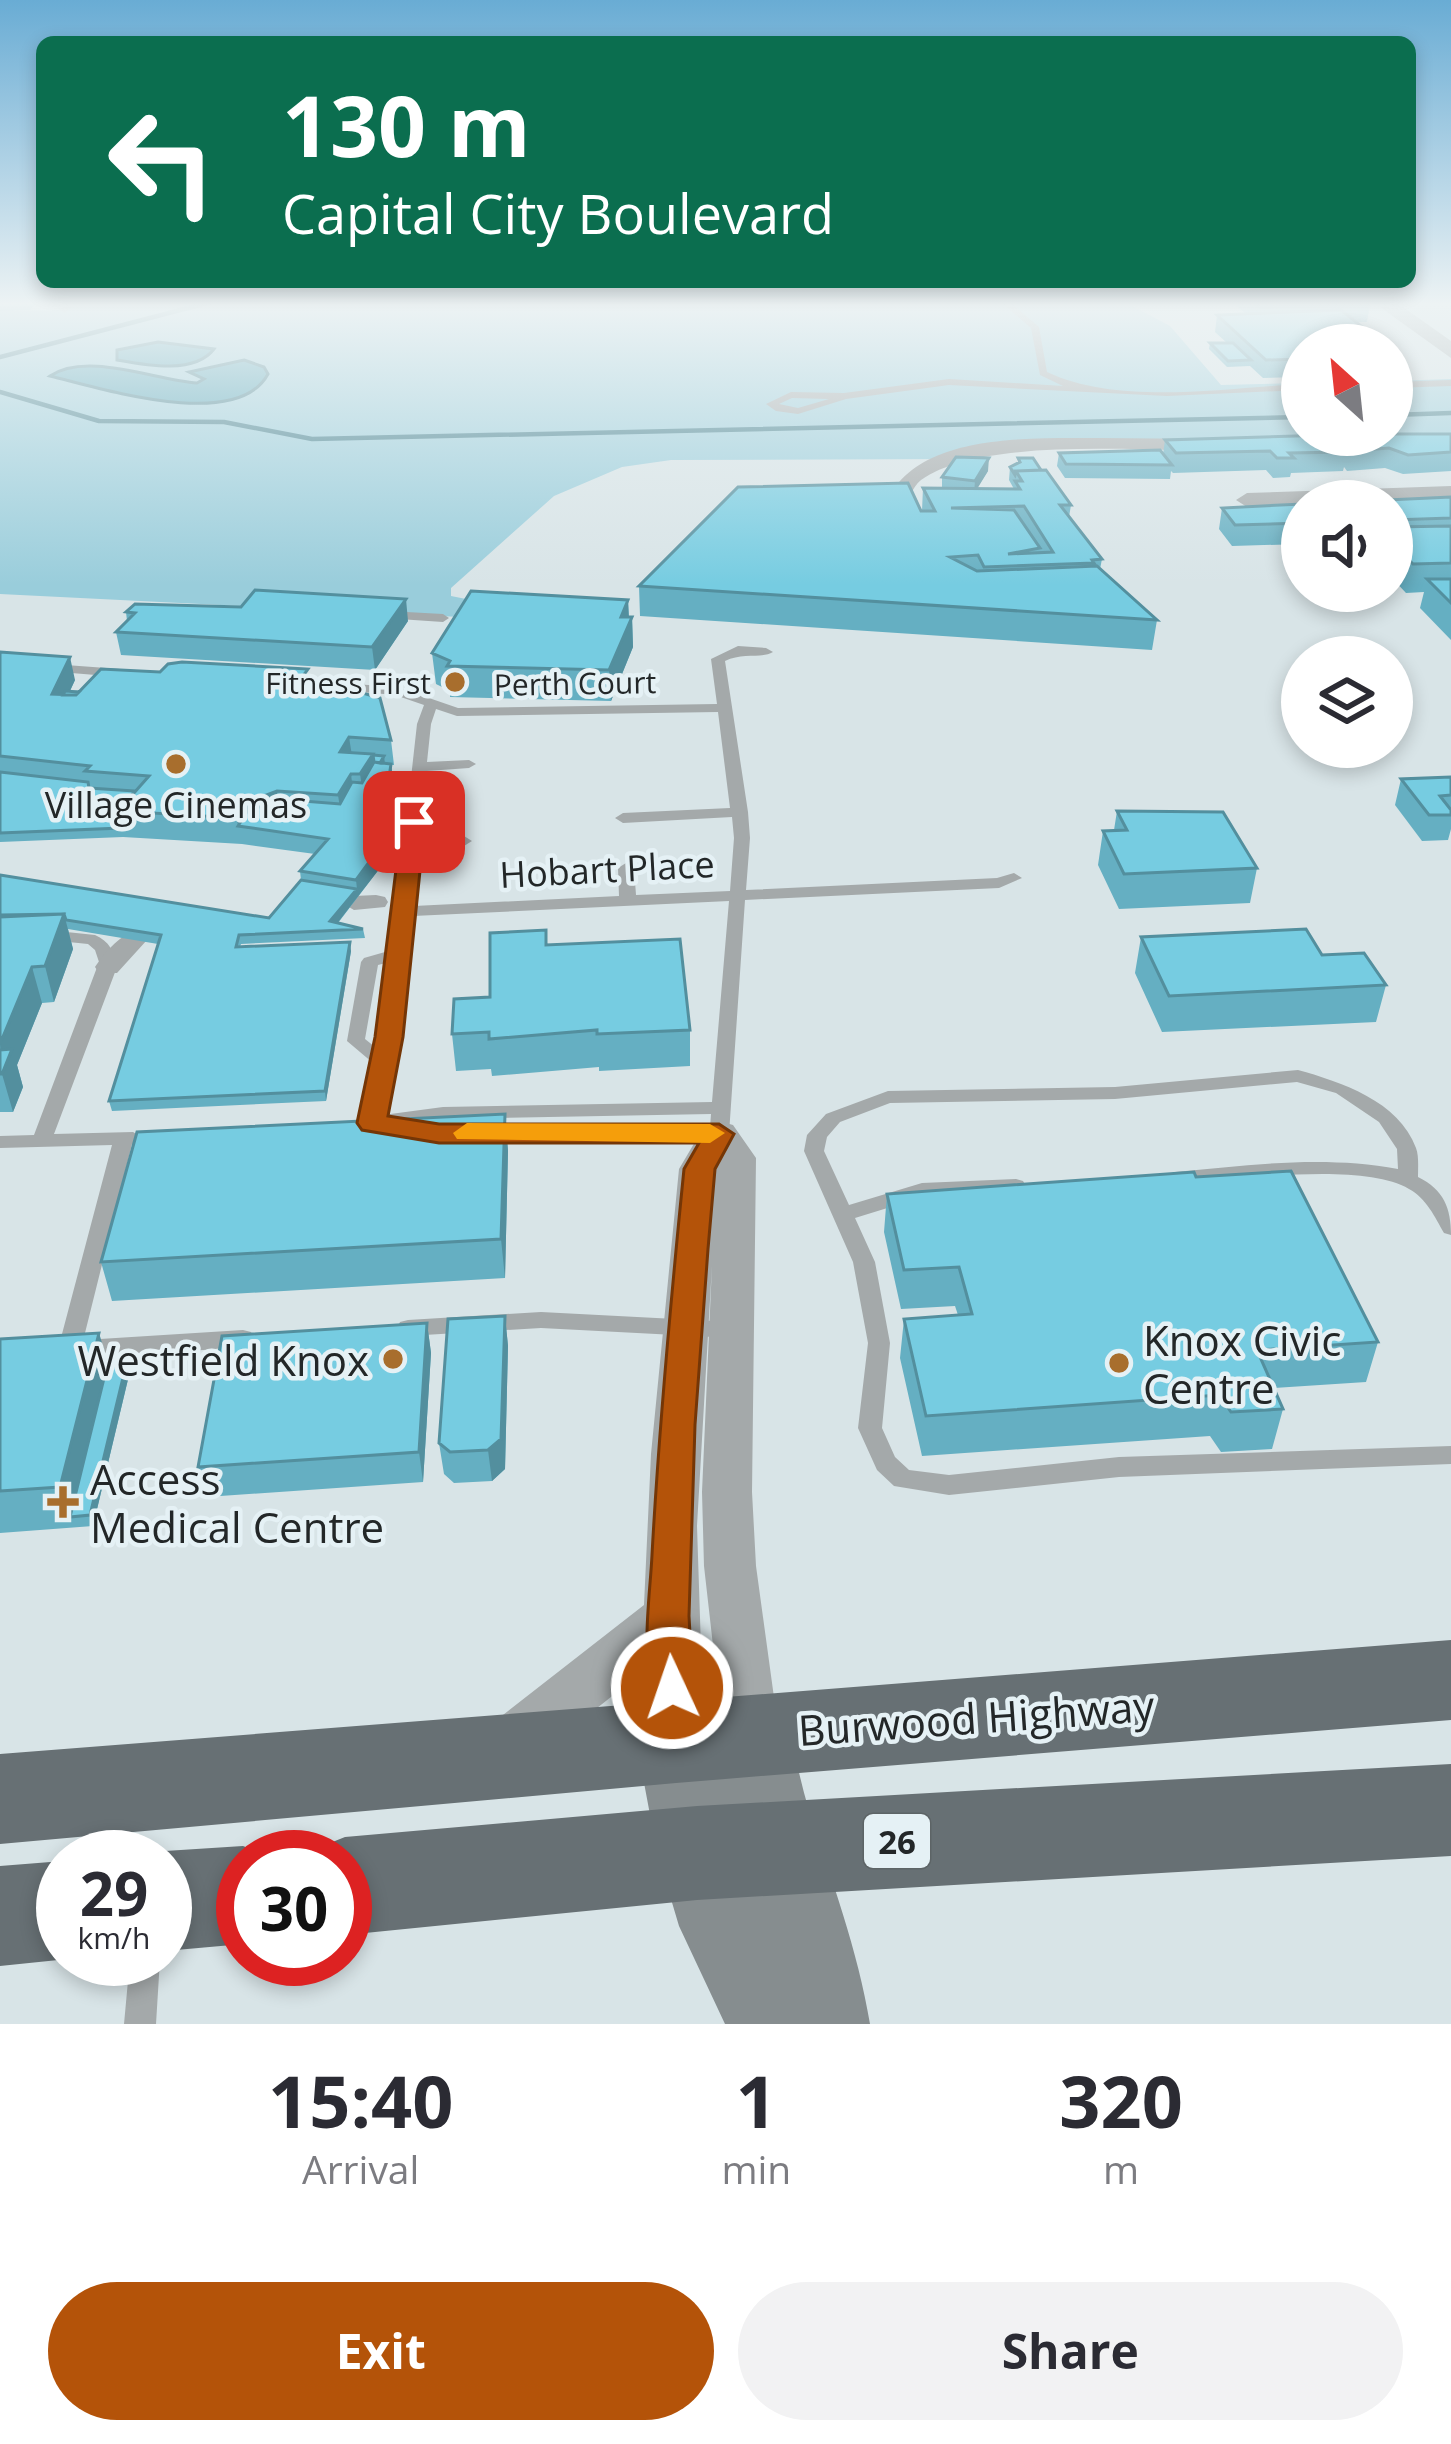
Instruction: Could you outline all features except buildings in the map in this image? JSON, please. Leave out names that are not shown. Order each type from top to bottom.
[{"type":"highway","name":"Burwood Highway","points":[[0,1799],[1451,1680]]},
{"type":"highway","name":"26","points":[[372,1884],[738,1851],[1451,1810]]},
{"type":"highway","points":[[0,1916],[36,1913]]},
{"type":"main road","points":[[713,1737],[738,1851],[758,1995],[780,2024]]},
{"type":"main road","points":[[738,1851],[818,1976],[825,2024]]},
{"type":"street","points":[[895,507],[913,476],[973,454],[1022,448],[1242,444]]},
{"type":"street","points":[[1246,500],[1451,493]]},
{"type":"street","points":[[108,968],[134,940]]},
{"type":"street","points":[[713,1737],[730,1566],[699,1169],[719,1121]]},
{"type":"street","points":[[710,1328],[677,1425],[669,1616],[713,1737]]},
{"type":"street","points":[[487,1760],[600,1676],[669,1616]]},
{"type":"lane","points":[[788,396],[771,404],[779,411],[796,411],[843,396]]},
{"type":"lane","points":[[378,614],[443,618]]},
{"type":"lane","points":[[431,704],[424,724],[384,1063],[362,1124],[439,1133],[719,1121],[733,923],[740,895],[740,812],[721,708],[720,656],[738,650],[766,652]]},
{"type":"lane","points":[[35,667],[145,674]]},
{"type":"lane","name":"Perth Court","points":[[307,684],[400,685],[431,704],[457,712],[721,708]]},
{"type":"lane","points":[[419,767],[469,764]]},
{"type":"lane","points":[[623,818],[740,812]]},
{"type":"lane","points":[[409,845],[464,842]]},
{"type":"lane","points":[[626,868],[628,901]]},
{"type":"lane","name":"Hobart Place","points":[[405,911],[1014,878]]},
{"type":"lane","points":[[0,930],[94,940],[106,953],[108,968],[42,1140]]},
{"type":"lane","points":[[384,1063],[356,1041],[370,962],[400,953]]},
{"type":"lane","points":[[1408,1179],[1407,1148],[1394,1126],[1366,1101],[1315,1079],[1267,1076],[1044,1097],[900,1096],[847,1110],[817,1135],[815,1160],[864,1262],[878,1322],[870,1428],[886,1463],[915,1484],[949,1485],[1166,1464],[1451,1456]]},
{"type":"lane","points":[[0,1142],[160,1136]]},
{"type":"lane","points":[[124,1138],[72,1326],[80,1343],[100,1347],[256,1337]]},
{"type":"lane","points":[[1149,1181],[1323,1170],[1408,1179],[1425,1190],[1451,1228]]},
{"type":"lane","points":[[844,1214],[943,1187],[1032,1186]]},
{"type":"lane","points":[[374,1330],[541,1320],[710,1328]]},
{"type":"lane","points":[[140,2024],[143,1986]]},
{"type":"shaded area","points":[[0,396],[1281,396],[1281,442],[1050,447],[953,459],[671,460],[622,467],[554,496],[451,588],[451,596],[491,604],[480,618],[0,594]]},
{"type":"shaded area","points":[[136,396],[237,396],[199,403]]},
{"type":"shaded area","points":[[1413,396],[1451,396],[1451,438],[1413,439]]},
{"type":"waterway","points":[[15,396],[99,421],[224,422],[312,439],[1281,417]]},
{"type":"waterway","points":[[1413,414],[1451,413]]},
{"type":"slow traffic","points":[[467,1133],[710,1133]]},
{"type":"place","name":"Fitness First","points":[[455,682]]},
{"type":"place","name":"Village Cinemas","points":[[176,764]]},
{"type":"place","name":"Westfield Knox","points":[[393,1359]]},
{"type":"place","name":"Knox Civic Centre","points":[[1119,1363]]},
{"type":"place","name":"Access Medical Centre","points":[[63,1502]]},
{"type":"route","points":[[414,822],[389,1037],[372,1123],[439,1133],[719,1134],[699,1169],[677,1425],[669,1616],[672,1688]]}]
